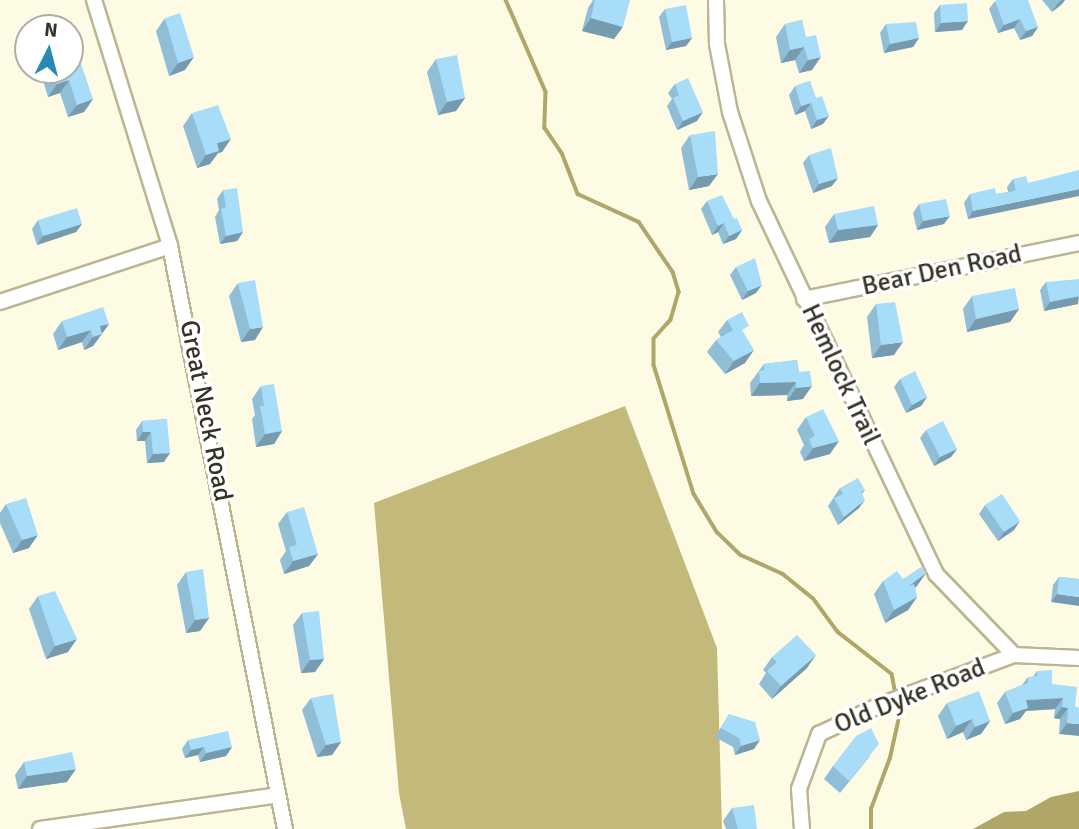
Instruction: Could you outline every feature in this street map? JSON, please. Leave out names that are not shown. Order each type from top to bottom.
[{"type":"street","name":"Great Neck Road","points":[[94,0],[170,246],[285,829]]},
{"type":"street","name":"Hemlock Trail","points":[[716,0],[716,44],[730,112],[758,201],[936,573],[1014,655]]},
{"type":"street","name":"Bear Den Road","points":[[804,299],[1079,243]]},
{"type":"street","points":[[0,302],[170,246]]},
{"type":"street","points":[[1014,655],[1079,657]]},
{"type":"street","name":"Old Dyke Road","points":[[802,829],[799,789],[819,734],[880,705],[1014,655]]},
{"type":"street","points":[[40,829],[278,794]]},
{"type":"shaded area","points":[[625,406],[717,648],[722,829],[406,829],[399,793],[374,503]]},
{"type":"shaded area","points":[[1079,791],[1079,829],[973,829],[1004,812],[1026,811],[1051,797]]},
{"type":"building","points":[[595,0],[630,0],[623,27],[591,18]]},
{"type":"building","points":[[1028,0],[1038,27],[1026,31],[1020,19],[1004,25],[995,1]]},
{"type":"building","points":[[967,3],[968,21],[941,23],[940,5]]},
{"type":"building","points":[[686,5],[692,38],[672,42],[665,9]]},
{"type":"building","points":[[180,13],[194,57],[178,63],[165,18]]},
{"type":"building","points":[[802,20],[806,37],[816,35],[821,57],[808,60],[804,47],[790,50],[785,24]]},
{"type":"building","points":[[916,22],[919,38],[890,44],[886,24]]},
{"type":"building","points":[[457,55],[465,98],[447,102],[436,59]]},
{"type":"building","points":[[84,73],[93,99],[77,105],[70,84],[84,84]]},
{"type":"building","points":[[688,78],[703,112],[683,121],[673,98],[679,95],[675,84]]},
{"type":"building","points":[[810,81],[816,98],[822,96],[829,116],[817,120],[811,103],[801,106],[795,86]]},
{"type":"building","points":[[218,105],[231,139],[217,143],[219,151],[206,155],[192,113]]},
{"type":"building","points":[[715,131],[718,174],[698,177],[690,135]]},
{"type":"building","points":[[831,148],[838,178],[819,184],[809,155]]},
{"type":"building","points":[[1079,170],[1079,189],[973,211],[970,194],[995,188],[996,194],[1016,191],[1013,179],[1026,176],[1028,183]]},
{"type":"building","points":[[237,188],[243,232],[226,236],[221,209],[226,207],[223,190]]},
{"type":"building","points":[[722,195],[742,230],[729,236],[724,223],[718,226],[707,201]]},
{"type":"building","points":[[946,199],[950,216],[923,221],[919,204]]},
{"type":"building","points":[[874,206],[878,225],[838,230],[834,214]]},
{"type":"building","points":[[77,208],[82,224],[43,236],[38,220]]},
{"type":"building","points":[[755,258],[762,285],[748,291],[736,267]]},
{"type":"building","points":[[1079,279],[1079,296],[1050,302],[1046,282]]},
{"type":"building","points":[[255,280],[263,327],[250,329],[238,283]]},
{"type":"building","points":[[1015,288],[1019,309],[976,319],[972,296]]},
{"type":"building","points":[[895,302],[903,342],[881,345],[876,304]]},
{"type":"building","points":[[103,307],[109,324],[100,326],[102,334],[93,337],[91,330],[67,337],[62,321]]},
{"type":"building","points":[[742,312],[749,326],[742,330],[754,350],[734,361],[716,340],[733,330],[727,320]]},
{"type":"building","points":[[797,360],[798,372],[810,371],[812,386],[796,388],[796,382],[760,383],[759,371],[764,370],[764,364]]},
{"type":"building","points":[[915,371],[927,397],[912,405],[900,379]]},
{"type":"building","points":[[274,384],[282,431],[265,434],[260,406],[264,406],[261,386]]},
{"type":"building","points":[[823,409],[839,441],[813,448],[809,439],[815,436],[806,417]]},
{"type":"building","points":[[167,419],[170,453],[153,454],[151,432],[143,432],[142,421]]},
{"type":"building","points":[[943,421],[957,449],[940,457],[926,430]]},
{"type":"building","points":[[858,478],[865,490],[861,492],[865,500],[844,517],[834,498],[843,494],[840,488]]},
{"type":"building","points":[[1002,494],[1020,521],[1004,532],[985,505]]},
{"type":"building","points":[[26,498],[38,535],[22,540],[6,504]]},
{"type":"building","points":[[304,507],[318,554],[293,561],[289,547],[297,545],[287,512]]},
{"type":"building","points":[[921,567],[926,573],[909,586],[914,584],[917,597],[894,610],[883,581],[897,571],[903,579]]},
{"type":"building","points":[[203,569],[209,618],[195,620],[186,572]]},
{"type":"building","points":[[1059,577],[1079,579],[1079,597],[1057,594]]},
{"type":"building","points":[[55,591],[77,639],[55,646],[38,596]]},
{"type":"building","points":[[319,611],[324,659],[310,660],[302,613]]},
{"type":"building","points":[[797,635],[816,655],[781,686],[767,671],[777,662],[772,657]]},
{"type":"building","points":[[1052,670],[1052,684],[1077,687],[1075,707],[1079,708],[1079,724],[1067,723],[1068,708],[1062,707],[1063,698],[1026,700],[1028,708],[1013,713],[1005,692],[1028,683],[1028,677],[1037,676],[1037,671]]},
{"type":"building","points":[[979,691],[990,721],[975,727],[972,719],[956,726],[947,703]]},
{"type":"building","points":[[333,694],[341,742],[326,745],[311,698]]},
{"type":"building","points":[[729,714],[755,722],[760,740],[741,746],[739,738],[721,728]]},
{"type":"building","points":[[871,728],[879,744],[849,781],[833,766],[856,736]]},
{"type":"building","points":[[228,731],[232,747],[206,753],[204,747],[191,750],[188,740]]},
{"type":"building","points":[[72,752],[76,769],[27,776],[24,762]]},
{"type":"building","points":[[754,805],[757,829],[738,829],[732,808]]},
{"type":"waterway","points":[[506,0],[546,92],[545,128],[562,153],[578,194],[639,222],[673,272],[679,292],[671,320],[654,339],[654,365],[694,494],[717,532],[741,555],[783,574],[813,598],[838,632],[892,674],[896,694]]},
{"type":"waterway","points":[[871,829],[871,809],[890,758],[900,713],[897,702]]}]
